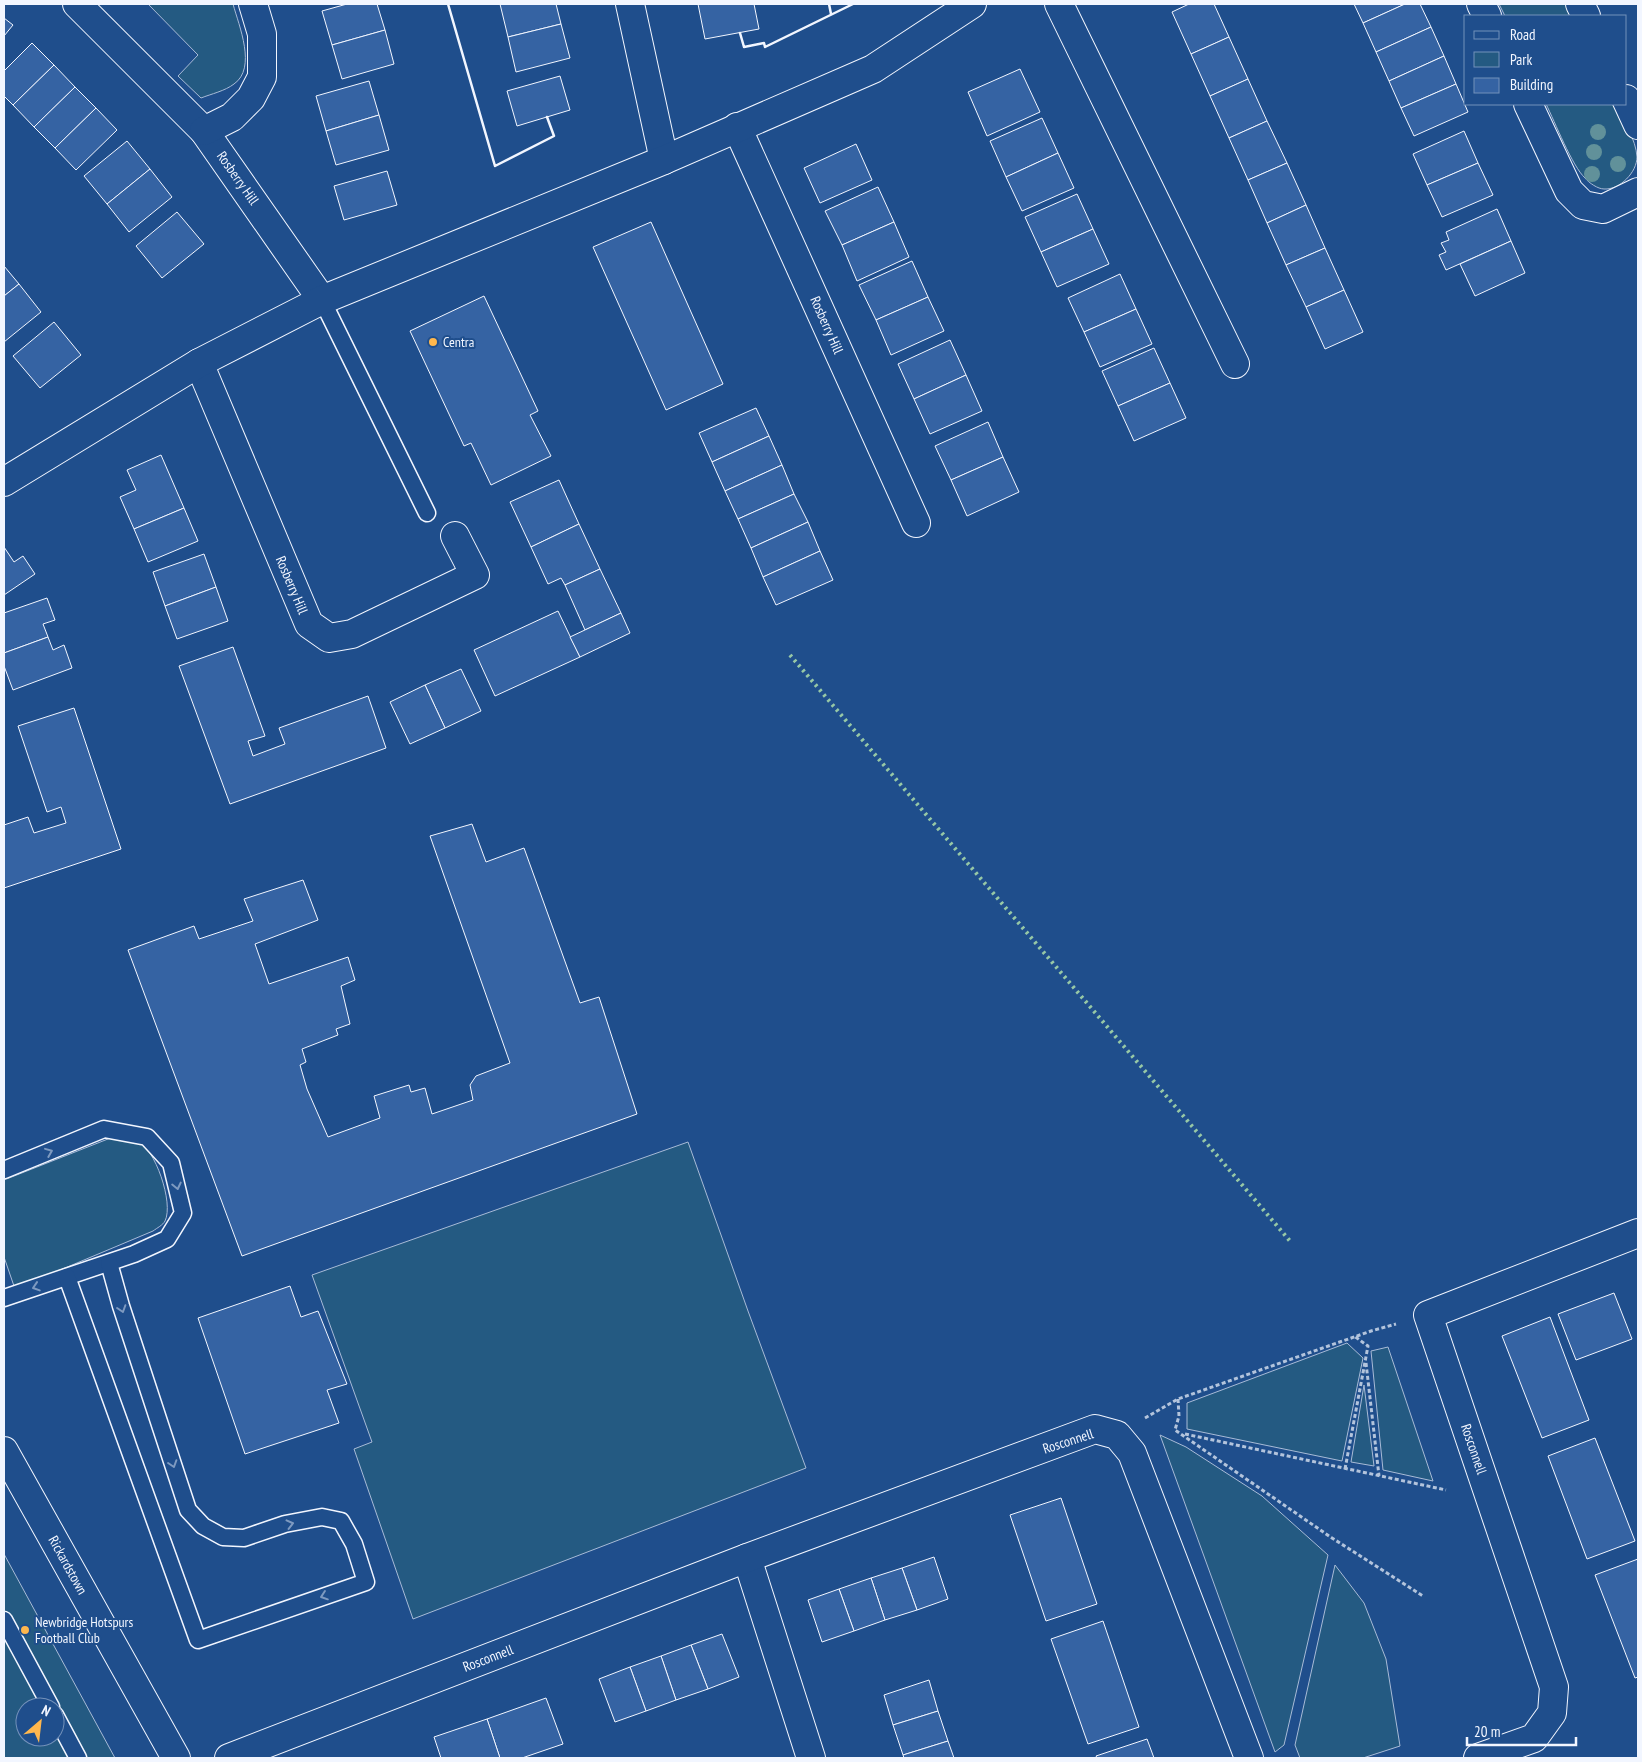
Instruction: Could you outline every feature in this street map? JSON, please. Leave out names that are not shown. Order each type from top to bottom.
[{"type":"street","name":"Rosberry Hill","points":[[78,4],[204,131],[322,300]]},
{"type":"street","points":[[204,131],[232,117],[251,98],[262,77],[262,34],[253,4]]},
{"type":"street","points":[[630,4],[664,160]]},
{"type":"street","points":[[7,472],[199,363],[322,300],[664,160],[873,69],[972,4]]},
{"type":"street","points":[[1059,4],[1235,364]]},
{"type":"street","points":[[1627,101],[1638,125]]},
{"type":"street","points":[[1528,105],[1569,191],[1583,205],[1603,209],[1638,192]]},
{"type":"street","name":"Rosberry Hill","points":[[737,127],[916,523]]},
{"type":"street","name":"Rosberry Hill","points":[[199,363],[309,624],[329,638],[352,634],[475,575],[455,536]]},
{"type":"street","points":[[1428,1315],[1638,1234]]},
{"type":"street","name":"Rosconnell","points":[[1428,1315],[1554,1687],[1552,1713],[1534,1738],[1478,1758]]},
{"type":"street","name":"Rosconnell","points":[[229,1758],[747,1558],[1095,1430],[1117,1435]]},
{"type":"street","points":[[1117,1435],[1132,1453],[1249,1758]]},
{"type":"street","name":"Rickardstown","points":[[4,1451],[176,1758]]},
{"type":"street","points":[[747,1558],[811,1758]]},
{"type":"lane","name":"Rosberry Hill","points":[[322,300],[427,513]]},
{"type":"lane","points":[[4,1170],[104,1129],[148,1137],[171,1163],[183,1214],[167,1238],[134,1254],[4,1298]]},
{"type":"lane","points":[[66,1277],[198,1640],[366,1582],[354,1544],[341,1521],[322,1517],[285,1524],[244,1538],[222,1537],[203,1526],[188,1510],[121,1306],[109,1263]]},
{"type":"lane","points":[[4,1620],[46,1697]]},
{"type":"lane","points":[[65,1734],[78,1758]]},
{"type":"path","points":[[1117,1435],[1178,1399],[1354,1336],[1428,1315]]},
{"type":"path","points":[[1345,1469],[1368,1346],[1354,1336]]},
{"type":"path","points":[[1366,1358],[1380,1476]]},
{"type":"path","points":[[1178,1399],[1179,1416],[1175,1430],[1332,1538],[1423,1596]]},
{"type":"path","points":[[1182,1434],[1446,1490]]},
{"type":"green space","points":[[148,4],[233,4],[244,46],[244,68],[241,77],[226,89],[201,98],[178,76],[198,55]]},
{"type":"green space","points":[[1499,4],[1568,4],[1574,15],[1504,15]]},
{"type":"green space","points":[[1546,105],[1616,105],[1629,130],[1637,157],[1631,174],[1626,179],[1616,187],[1602,189],[1587,180],[1569,154]]},
{"type":"green space","points":[[113,1137],[137,1140],[144,1145],[150,1154],[156,1164],[165,1190],[167,1213],[165,1221],[153,1231],[15,1289],[4,1257],[4,1180]]},
{"type":"green space","points":[[688,1142],[806,1468],[413,1619],[354,1449],[372,1442],[312,1275]]},
{"type":"green space","points":[[1347,1343],[1363,1358],[1342,1461],[1187,1429],[1187,1403]]},
{"type":"green space","points":[[1388,1347],[1433,1481],[1383,1470],[1371,1351]]},
{"type":"green space","points":[[1364,1385],[1374,1466],[1351,1462]]},
{"type":"green space","points":[[1160,1435],[1186,1447],[1262,1496],[1328,1555],[1284,1745],[1275,1752]]},
{"type":"green space","name":"Newbridge Hotspurs Football Club","points":[[4,1554],[115,1758],[4,1758]]},
{"type":"green space","points":[[1335,1565],[1364,1603],[1386,1659],[1400,1746],[1363,1758],[1300,1758],[1295,1745]]},
{"type":"building","points":[[347,4],[377,4],[385,30],[332,45],[322,11]]},
{"type":"building","points":[[500,4],[556,4],[561,24],[508,37]]},
{"type":"building","points":[[698,4],[754,4],[759,29],[705,39]]},
{"type":"building","points":[[1189,4],[1214,4],[1229,37],[1191,54],[1172,12]]},
{"type":"building","points":[[1354,4],[1405,4],[1363,23]]},
{"type":"building","points":[[1405,4],[1420,4],[1431,27],[1376,52],[1363,23]]},
{"type":"building","points":[[4,18],[13,25],[4,36]]},
{"type":"building","points":[[561,24],[570,58],[516,72],[508,37]]},
{"type":"building","points":[[1431,27],[1444,56],[1389,81],[1376,52]]},
{"type":"building","points":[[385,30],[394,64],[342,79],[332,45]]},
{"type":"building","points":[[1229,37],[1248,79],[1210,96],[1191,54]]},
{"type":"building","points":[[32,43],[54,65],[13,105],[4,96],[4,71]]},
{"type":"building","points":[[1444,56],[1456,84],[1401,108],[1389,81]]},
{"type":"building","points":[[54,65],[75,87],[34,127],[13,105]]},
{"type":"building","points":[[1020,69],[1040,112],[987,136],[968,92]]},
{"type":"building","points":[[560,76],[570,110],[517,126],[507,91]]},
{"type":"building","points":[[1248,79],[1267,121],[1229,138],[1210,96]]},
{"type":"building","points":[[369,81],[379,115],[326,131],[316,96]]},
{"type":"building","points":[[1456,84],[1468,112],[1414,136],[1401,108]]},
{"type":"building","points":[[75,87],[96,108],[55,148],[34,127]]},
{"type":"building","points":[[96,108],[117,130],[76,170],[55,148]]},
{"type":"building","points":[[379,115],[389,150],[336,165],[326,131]]},
{"type":"building","points":[[1042,118],[1058,153],[1006,177],[990,141]]},
{"type":"building","points":[[1267,121],[1287,163],[1248,180],[1229,138]]},
{"type":"building","points":[[1464,131],[1478,163],[1427,185],[1413,154]]},
{"type":"building","points":[[127,141],[150,169],[107,204],[84,176]]},
{"type":"building","points":[[856,144],[872,180],[820,203],[804,168]]},
{"type":"building","points":[[1058,153],[1074,188],[1022,211],[1006,177]]},
{"type":"building","points":[[1287,163],[1306,205],[1267,223],[1248,180]]},
{"type":"building","points":[[1478,163],[1493,195],[1442,217],[1427,185]]},
{"type":"building","points":[[150,169],[172,197],[129,232],[107,204]]},
{"type":"building","points":[[387,171],[397,205],[344,220],[334,186]]},
{"type":"building","points":[[878,187],[894,222],[842,245],[825,211]]},
{"type":"building","points":[[1077,194],[1093,229],[1041,252],[1025,217]]},
{"type":"building","points":[[1306,205],[1325,248],[1286,265],[1267,223]]},
{"type":"building","points":[[1497,209],[1511,241],[1446,270],[1439,255],[1446,252],[1441,243],[1449,240],[1446,232]]},
{"type":"building","points":[[177,212],[204,244],[162,278],[136,246]]},
{"type":"building","points":[[651,222],[723,384],[666,410],[593,247]]},
{"type":"building","points":[[894,222],[909,257],[857,281],[842,245]]},
{"type":"building","points":[[1093,229],[1109,264],[1057,287],[1041,252]]},
{"type":"building","points":[[1511,241],[1525,273],[1475,296],[1460,264]]},
{"type":"building","points":[[1325,248],[1344,290],[1306,307],[1286,265]]},
{"type":"building","points":[[912,261],[928,297],[876,320],[859,285]]},
{"type":"building","points":[[4,266],[19,284],[4,296]]},
{"type":"building","points":[[1120,274],[1136,309],[1084,332],[1068,298]]},
{"type":"building","points":[[19,284],[41,312],[4,342],[4,296]]},
{"type":"building","points":[[1344,290],[1363,332],[1325,349],[1306,307]]},
{"type":"building","points":[[484,296],[538,411],[530,415],[551,456],[491,485],[471,443],[464,446],[410,331]]},
{"type":"building","points":[[928,297],[944,331],[891,355],[876,320]]},
{"type":"building","points":[[1136,309],[1152,344],[1100,367],[1084,332]]},
{"type":"building","points":[[54,322],[81,355],[40,388],[13,356]]},
{"type":"building","points":[[950,340],[966,375],[914,399],[898,364]]},
{"type":"building","points":[[1154,348],[1170,383],[1118,406],[1102,371]]},
{"type":"building","points":[[966,375],[982,411],[930,434],[914,399]]},
{"type":"building","points":[[1170,383],[1186,418],[1134,441],[1118,406]]},
{"type":"building","points":[[756,408],[769,436],[712,462],[699,433]]},
{"type":"building","points":[[988,422],[1003,457],[951,480],[935,446]]},
{"type":"building","points":[[769,436],[782,465],[725,491],[712,462]]},
{"type":"building","points":[[161,455],[184,508],[134,529],[120,497],[136,490],[127,470]]},
{"type":"building","points":[[1003,457],[1019,492],[967,516],[951,480]]},
{"type":"building","points":[[782,465],[794,494],[738,519],[725,491]]},
{"type":"building","points":[[559,480],[579,524],[531,547],[510,502]]},
{"type":"building","points":[[794,494],[808,522],[751,548],[738,519]]},
{"type":"building","points":[[184,508],[198,541],[148,562],[134,529]]},
{"type":"building","points":[[808,522],[820,551],[763,577],[751,548]]},
{"type":"building","points":[[579,524],[600,569],[565,585],[561,578],[548,584],[531,547]]},
{"type":"building","points":[[4,547],[14,562],[23,556],[35,574],[4,595]]},
{"type":"building","points":[[820,551],[833,580],[776,605],[763,577]]},
{"type":"building","points":[[204,554],[216,587],[165,606],[153,572]]},
{"type":"building","points":[[600,569],[621,613],[585,630],[565,585]]},
{"type":"building","points":[[216,587],[228,621],[177,639],[165,606]]},
{"type":"building","points":[[47,598],[55,620],[43,624],[48,637],[4,653],[4,613]]},
{"type":"building","points":[[558,611],[580,657],[495,696],[474,650]]},
{"type":"building","points":[[621,613],[630,633],[580,657],[570,637]]},
{"type":"building","points":[[48,637],[53,650],[64,645],[72,668],[13,690],[4,666],[4,653]]},
{"type":"building","points":[[233,647],[265,736],[248,741],[253,756],[285,744],[279,728],[368,696],[386,748],[230,804],[179,666]]},
{"type":"building","points":[[461,669],[481,711],[445,728],[425,685]]},
{"type":"building","points":[[425,685],[445,728],[410,744],[390,702]]},
{"type":"building","points":[[74,708],[121,849],[4,888],[4,825],[28,817],[34,833],[66,823],[61,807],[47,812],[18,726]]},
{"type":"building","points":[[472,824],[486,862],[524,848],[580,1003],[599,997],[637,1114],[242,1256],[128,950],[194,926],[199,939],[253,921],[244,899],[303,880],[318,920],[255,944],[269,984],[348,957],[355,980],[341,986],[350,1024],[336,1029],[338,1035],[302,1049],[306,1062],[300,1065],[307,1089],[328,1137],[380,1118],[374,1096],[409,1085],[411,1092],[425,1088],[432,1114],[473,1100],[470,1085],[476,1076],[510,1063],[430,836]]},
{"type":"building","points":[[290,1286],[301,1317],[318,1311],[347,1384],[327,1390],[339,1423],[245,1454],[198,1318]]},
{"type":"building","points":[[1614,1293],[1632,1339],[1576,1360],[1558,1314]]},
{"type":"building","points":[[1550,1317],[1589,1420],[1542,1438],[1502,1336]]},
{"type":"building","points":[[1595,1438],[1635,1541],[1587,1559],[1548,1456]]},
{"type":"building","points":[[1061,1498],[1097,1604],[1046,1621],[1010,1515]]},
{"type":"building","points":[[934,1557],[948,1599],[917,1610],[902,1568]]},
{"type":"building","points":[[1638,1559],[1638,1677],[1635,1678],[1595,1575]]},
{"type":"building","points":[[902,1568],[917,1610],[885,1620],[871,1578]]},
{"type":"building","points":[[871,1578],[885,1620],[854,1631],[839,1589]]},
{"type":"building","points":[[839,1589],[854,1631],[822,1642],[808,1600]]},
{"type":"building","points":[[1103,1621],[1139,1727],[1088,1744],[1051,1639]]},
{"type":"building","points":[[722,1634],[739,1677],[708,1689],[691,1645]]},
{"type":"building","points":[[691,1645],[708,1689],[676,1700],[661,1656]]},
{"type":"building","points":[[661,1656],[676,1700],[646,1711],[630,1667]]},
{"type":"building","points":[[630,1667],[646,1711],[615,1722],[599,1679]]},
{"type":"building","points":[[929,1680],[938,1711],[893,1725],[884,1695]]},
{"type":"building","points":[[546,1698],[563,1744],[522,1758],[500,1758],[487,1719]]},
{"type":"building","points":[[938,1711],[948,1741],[903,1755],[893,1725]]},
{"type":"building","points":[[487,1719],[500,1758],[441,1758],[434,1737]]},
{"type":"building","points":[[1147,1739],[1154,1758],[1097,1758],[1096,1756]]},
{"type":"building","points":[[948,1741],[954,1758],[904,1758],[903,1755]]},
{"type":"hedge","points":[[790,655],[1290,1241]]},
{"type":"wall","points":[[448,4],[495,166],[554,136],[547,117]]},
{"type":"wall","points":[[829,4],[831,14]]},
{"type":"wall","points":[[740,33],[744,47],[764,43],[765,47],[853,4]]},
{"type":"place","name":"Centra","points":[[433,342]]},
{"type":"place","name":"Newbridge Hotspurs Football Club","points":[[25,1630]]}]
